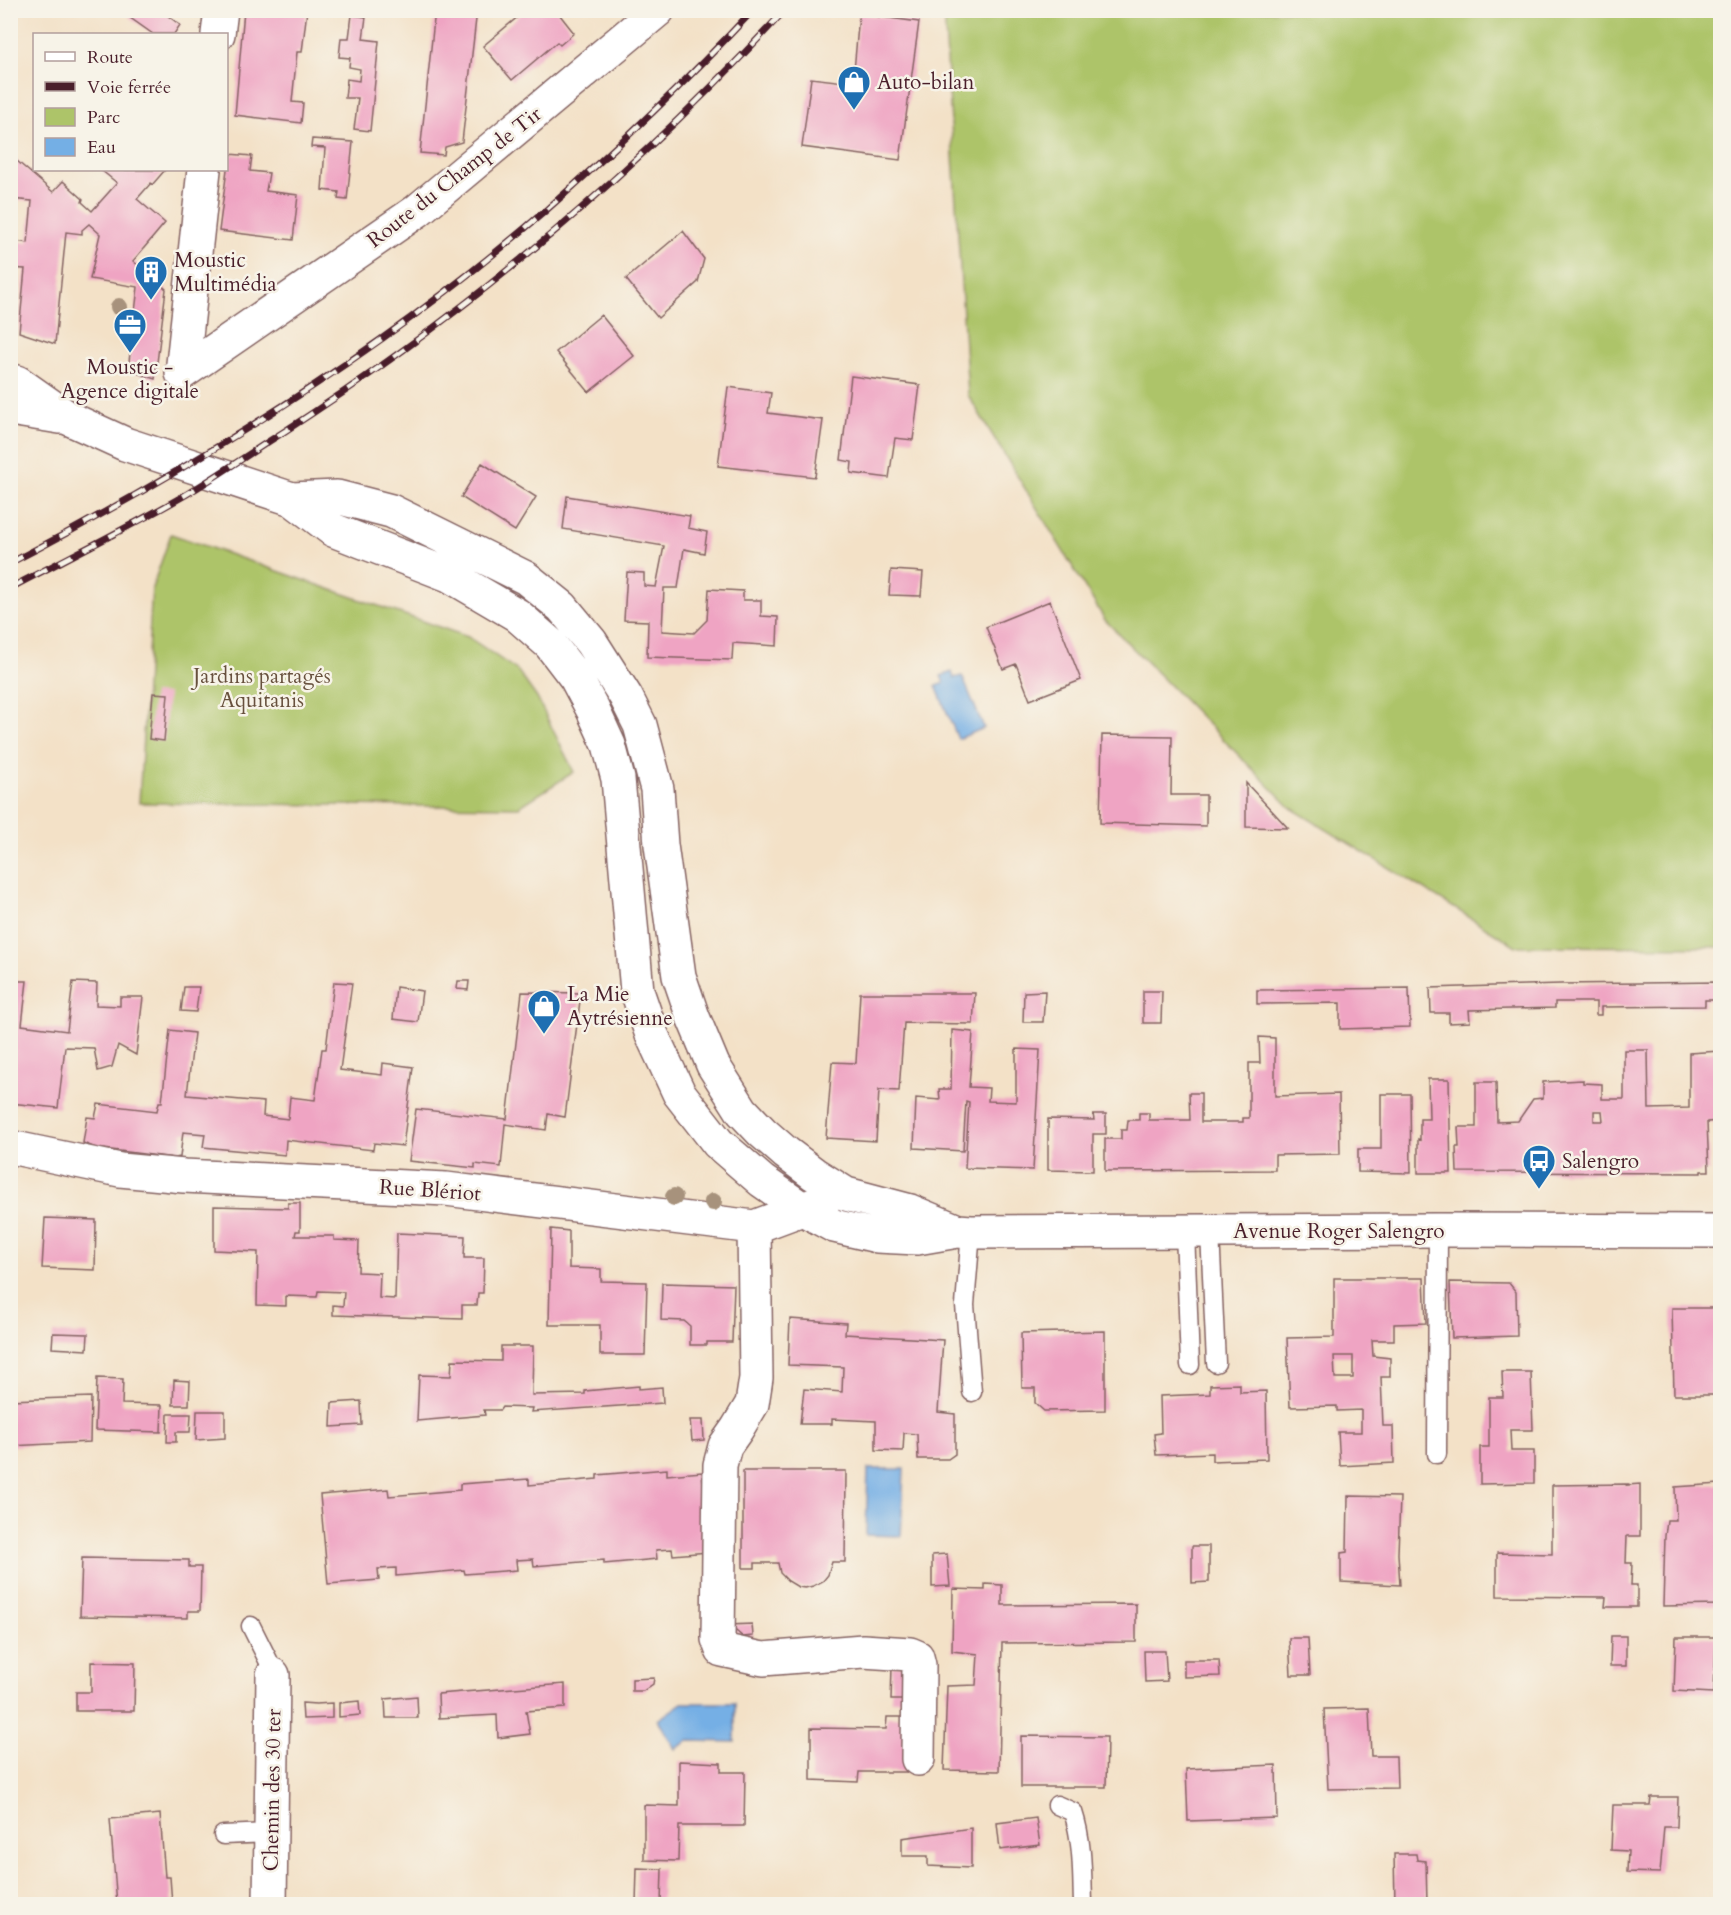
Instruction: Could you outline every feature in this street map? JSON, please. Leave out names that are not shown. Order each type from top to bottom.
[{"type":"main road","points":[[218,33],[220,10]]},
{"type":"main road","name":"Route du Champ de Tir","points":[[204,171],[182,373],[417,211],[658,10]]},
{"type":"main road","points":[[10,380],[17,382],[68,418]]},
{"type":"main road","points":[[10,409],[68,418]]},
{"type":"main road","name":"Avenue Roger Salengro","points":[[68,418],[125,444],[292,499],[333,530],[449,575],[517,615],[550,644],[576,678],[609,745],[618,779],[638,991],[652,1035],[679,1093],[718,1143],[762,1181],[801,1208],[834,1226],[877,1236],[917,1238],[964,1232],[1438,1230],[1720,1232]]},
{"type":"main road","name":"Avenue Roger Salengro","points":[[292,499],[337,497],[391,511],[526,578],[562,607],[591,642],[626,697],[640,725],[657,789],[661,845],[679,976],[713,1065],[742,1111],[786,1153],[846,1194],[910,1212],[964,1232]]},
{"type":"main road","name":"Rue Blériot","points":[[10,1147],[120,1170],[184,1176],[446,1189],[754,1227],[801,1208],[846,1194]]},
{"type":"main road","points":[[754,1227],[756,1378],[752,1404],[724,1446],[720,1465],[718,1640],[722,1650],[764,1659],[863,1651],[910,1653],[916,1657],[919,1665],[918,1759]]},
{"type":"main road","name":"Chemin des 30 ter","points":[[270,1905],[273,1675]]},
{"type":"lane","points":[[1437,1454],[1438,1230]]},
{"type":"lane","points":[[964,1232],[965,1305],[972,1392]]},
{"type":"lane","points":[[1198,1232],[1216,1363]]},
{"type":"lane","points":[[1190,1365],[1198,1232]]},
{"type":"lane","points":[[251,1626],[271,1666],[273,1675]]},
{"type":"lane","points":[[1057,1805],[1073,1812],[1078,1827],[1083,1905]]},
{"type":"lane","points":[[223,1835],[272,1833]]},
{"type":"green space","points":[[944,11],[1720,11],[1720,947],[1516,946],[1291,808],[1105,620],[968,395]]},
{"type":"green space","name":"Jardins partagés Aquitanis","points":[[171,534],[468,637],[518,671],[537,698],[574,772],[519,807],[139,803],[152,588]]},
{"type":"water","points":[[952,672],[954,678],[962,676],[984,728],[958,739],[936,686],[944,683],[941,676]]},
{"type":"water","points":[[868,1469],[904,1469],[901,1536],[866,1535]]},
{"type":"water","points":[[682,1703],[735,1703],[735,1742],[688,1741],[675,1749],[658,1720]]},
{"type":"building","points":[[134,10],[160,10],[180,25],[175,33],[152,33],[129,17]]},
{"type":"building","points":[[244,10],[307,10],[302,52],[297,52],[292,102],[303,103],[301,123],[235,115]]},
{"type":"building","points":[[435,10],[477,10],[462,142],[445,147],[444,155],[420,153]]},
{"type":"building","points":[[526,10],[556,10],[574,33],[560,45],[557,42],[512,80],[483,46]]},
{"type":"building","points":[[859,14],[919,22],[900,160],[802,147],[811,78],[853,83]]},
{"type":"building","points":[[352,15],[366,17],[363,39],[379,41],[370,131],[354,129],[358,98],[345,98],[347,79],[359,81],[360,69],[349,67],[350,58],[339,57],[341,38],[349,38]]},
{"type":"building","points":[[312,139],[353,142],[347,200],[338,199],[339,192],[322,190],[325,148],[311,147]]},
{"type":"building","points":[[229,154],[252,156],[250,171],[269,173],[266,191],[298,195],[293,240],[219,231]]},
{"type":"building","points":[[10,155],[53,192],[63,181],[83,199],[82,202],[92,211],[117,183],[102,171],[164,171],[137,199],[165,223],[133,261],[166,289],[155,379],[128,370],[138,287],[90,279],[100,234],[89,224],[82,230],[82,234],[66,232],[55,344],[19,332],[25,269],[10,268],[10,240],[28,243],[32,201],[10,199]]},
{"type":"building","points":[[683,231],[704,259],[698,282],[658,318],[626,279]]},
{"type":"building","points":[[601,315],[634,356],[589,392],[556,352]]},
{"type":"building","points":[[851,376],[920,385],[913,440],[895,438],[889,478],[851,473],[852,462],[841,460]]},
{"type":"building","points":[[728,387],[771,393],[768,413],[823,420],[815,477],[718,466]]},
{"type":"building","points":[[482,463],[536,497],[515,531],[461,497]]},
{"type":"building","points":[[567,496],[690,516],[688,528],[707,532],[704,553],[684,549],[678,588],[664,588],[662,631],[694,633],[707,620],[709,589],[743,591],[743,600],[761,600],[761,616],[778,617],[777,646],[733,643],[732,660],[647,657],[648,621],[624,620],[627,572],[644,573],[644,586],[656,587],[664,546],[563,529]]},
{"type":"building","points":[[891,570],[923,572],[921,596],[889,595]]},
{"type":"building","points":[[1050,601],[1081,680],[1030,700],[1016,664],[1003,669],[986,627]]},
{"type":"building","points":[[153,693],[168,694],[164,741],[149,739]]},
{"type":"building","points":[[1102,735],[1172,736],[1171,795],[1206,795],[1206,826],[1100,823]]},
{"type":"building","points":[[1246,783],[1288,828],[1246,827]]},
{"type":"building","points":[[10,981],[27,981],[22,1025],[67,1031],[73,982],[97,983],[96,1005],[120,1006],[120,997],[143,997],[136,1055],[118,1045],[112,1067],[98,1071],[94,1048],[65,1047],[58,1108],[10,1103],[10,1067],[18,1024],[10,1023]]},
{"type":"building","points":[[458,981],[469,981],[468,990],[457,989]]},
{"type":"building","points":[[334,982],[352,983],[340,1070],[382,1075],[383,1063],[413,1067],[403,1146],[374,1143],[373,1150],[286,1140],[285,1155],[203,1147],[205,1134],[183,1132],[180,1157],[175,1158],[96,1148],[83,1143],[87,1117],[95,1118],[98,1104],[157,1111],[159,1102],[162,1102],[170,1030],[194,1033],[187,1095],[264,1102],[263,1116],[288,1119],[290,1097],[315,1100],[322,1049],[326,1049]]},
{"type":"building","points":[[1720,982],[1720,1000],[1705,1000],[1705,1006],[1601,1007],[1601,1015],[1596,1015],[1596,1002],[1555,1002],[1555,1008],[1469,1010],[1470,1022],[1449,1023],[1449,1013],[1431,1013],[1430,988]]},
{"type":"building","points":[[184,987],[199,987],[196,1012],[181,1011]]},
{"type":"building","points":[[396,987],[422,991],[418,1022],[393,1019]]},
{"type":"building","points":[[1409,988],[1410,1027],[1340,1029],[1340,1003],[1257,1004],[1257,990]]},
{"type":"building","points":[[1045,991],[1043,1022],[1023,1022],[1024,992]]},
{"type":"building","points":[[1143,991],[1162,991],[1161,1023],[1143,1023]]},
{"type":"building","points":[[522,992],[581,993],[565,1117],[548,1114],[546,1130],[505,1124],[501,1167],[475,1164],[475,1168],[409,1161],[416,1109],[507,1119]]},
{"type":"building","points":[[860,993],[975,993],[973,1024],[904,1023],[899,1091],[879,1090],[876,1141],[826,1138],[832,1062],[856,1063]]},
{"type":"building","points":[[952,1030],[973,1032],[969,1087],[989,1088],[988,1101],[1016,1102],[1016,1049],[1040,1050],[1033,1170],[965,1168],[969,1102],[966,1101],[963,1151],[914,1148],[916,1098],[940,1100],[939,1089],[951,1089]]},
{"type":"building","points":[[1259,1037],[1275,1038],[1275,1096],[1339,1094],[1340,1154],[1275,1155],[1275,1170],[1105,1171],[1105,1139],[1121,1139],[1121,1130],[1127,1130],[1128,1120],[1139,1120],[1139,1113],[1149,1113],[1149,1120],[1190,1120],[1189,1093],[1201,1093],[1201,1122],[1243,1122],[1243,1118],[1249,1118],[1249,1063],[1260,1063]]},
{"type":"building","points":[[1624,1050],[1648,1050],[1649,1109],[1689,1108],[1689,1053],[1720,1051],[1720,1121],[1707,1122],[1709,1171],[1701,1171],[1701,1173],[1457,1172],[1458,1127],[1476,1127],[1476,1082],[1496,1082],[1497,1122],[1518,1121],[1533,1099],[1543,1098],[1543,1082],[1583,1080],[1583,1083],[1602,1084],[1602,1099],[1624,1099]],"holes":[[[1594,1111],[1602,1111],[1603,1121],[1594,1121]]]},
{"type":"building","points":[[1428,1079],[1449,1079],[1451,1173],[1418,1173],[1420,1119],[1429,1119]]},
{"type":"building","points":[[1381,1094],[1410,1094],[1411,1173],[1358,1172],[1358,1149],[1381,1149]]},
{"type":"building","points":[[1093,1114],[1106,1114],[1106,1134],[1093,1134],[1093,1171],[1048,1170],[1048,1119],[1094,1120]]},
{"type":"building","points":[[288,1203],[300,1203],[300,1231],[296,1231],[295,1236],[334,1236],[334,1240],[359,1241],[358,1272],[380,1273],[379,1298],[395,1299],[397,1233],[465,1236],[464,1258],[484,1258],[483,1293],[478,1293],[477,1305],[462,1305],[462,1319],[333,1315],[333,1305],[343,1306],[344,1292],[318,1291],[317,1297],[286,1296],[286,1306],[257,1305],[258,1252],[214,1250],[214,1206],[288,1208]]},
{"type":"building","points":[[45,1218],[96,1220],[95,1270],[42,1268]]},
{"type":"building","points":[[551,1229],[569,1231],[569,1268],[601,1269],[601,1281],[647,1282],[645,1355],[600,1355],[600,1325],[549,1325]]},
{"type":"building","points":[[1334,1278],[1424,1278],[1426,1323],[1394,1324],[1394,1340],[1372,1340],[1373,1356],[1390,1358],[1390,1377],[1381,1377],[1383,1426],[1393,1426],[1394,1463],[1340,1466],[1338,1432],[1361,1432],[1361,1410],[1337,1411],[1337,1406],[1290,1407],[1287,1338],[1334,1337]],"holes":[[[1334,1356],[1353,1356],[1353,1378],[1335,1378]]]},
{"type":"building","points":[[1450,1282],[1509,1283],[1516,1292],[1517,1336],[1452,1338]]},
{"type":"building","points":[[662,1283],[734,1285],[732,1342],[690,1345],[690,1326],[684,1321],[661,1320]]},
{"type":"building","points":[[1672,1308],[1720,1308],[1720,1395],[1674,1395]]},
{"type":"building","points":[[790,1319],[846,1323],[845,1334],[943,1340],[938,1412],[955,1414],[955,1454],[948,1459],[918,1459],[917,1434],[904,1433],[903,1451],[876,1450],[876,1421],[832,1419],[832,1424],[800,1424],[804,1389],[842,1392],[843,1367],[788,1365]]},
{"type":"building","points":[[1105,1331],[1105,1410],[1044,1411],[1035,1403],[1035,1388],[1022,1388],[1021,1333]]},
{"type":"building","points":[[53,1333],[88,1334],[87,1350],[52,1348]]},
{"type":"building","points":[[501,1346],[533,1346],[532,1395],[585,1394],[585,1391],[639,1386],[639,1389],[662,1387],[663,1403],[531,1412],[532,1408],[502,1407],[500,1410],[484,1410],[485,1415],[417,1421],[419,1375],[451,1376],[452,1360],[501,1361]]},
{"type":"building","points":[[1502,1372],[1531,1372],[1533,1430],[1510,1430],[1511,1451],[1534,1451],[1534,1483],[1480,1484],[1480,1447],[1489,1447],[1489,1397],[1503,1397]]},
{"type":"building","points":[[97,1378],[123,1379],[122,1404],[162,1405],[161,1432],[95,1430]]},
{"type":"building","points":[[174,1380],[190,1381],[189,1405],[173,1405]]},
{"type":"building","points":[[1240,1384],[1240,1392],[1266,1391],[1267,1459],[1212,1461],[1212,1453],[1156,1455],[1154,1434],[1161,1433],[1160,1396],[1210,1394],[1210,1385]]},
{"type":"building","points":[[91,1397],[90,1442],[10,1446],[10,1400]]},
{"type":"building","points":[[361,1401],[362,1425],[331,1427],[332,1403]]},
{"type":"building","points":[[197,1411],[225,1411],[225,1438],[196,1440]]},
{"type":"building","points":[[168,1414],[191,1414],[190,1432],[176,1432],[176,1442],[167,1442]]},
{"type":"building","points":[[690,1420],[703,1420],[704,1440],[692,1441]]},
{"type":"building","points":[[667,1469],[667,1475],[702,1472],[708,1552],[673,1555],[672,1549],[656,1550],[657,1559],[604,1564],[604,1560],[534,1566],[533,1559],[516,1560],[517,1570],[465,1574],[464,1570],[396,1576],[396,1568],[378,1569],[379,1580],[328,1584],[320,1495],[388,1489],[389,1496],[460,1490],[460,1484],[529,1479],[529,1485],[597,1479],[597,1475]]},
{"type":"building","points":[[743,1471],[846,1471],[845,1562],[832,1562],[828,1575],[823,1581],[805,1588],[788,1581],[780,1573],[778,1563],[755,1563],[755,1568],[743,1568]]},
{"type":"building","points":[[1640,1484],[1640,1536],[1627,1536],[1626,1563],[1632,1563],[1631,1585],[1637,1585],[1637,1607],[1605,1607],[1606,1597],[1497,1596],[1497,1553],[1552,1554],[1552,1485]]},
{"type":"building","points":[[1720,1484],[1720,1605],[1663,1606],[1665,1536],[1667,1520],[1676,1520],[1675,1487]]},
{"type":"building","points":[[1348,1496],[1400,1497],[1398,1554],[1400,1585],[1341,1582],[1341,1553],[1347,1552]]},
{"type":"building","points":[[1192,1546],[1209,1546],[1209,1582],[1192,1583]]},
{"type":"building","points":[[947,1554],[950,1586],[932,1587],[932,1555]]},
{"type":"building","points":[[82,1558],[189,1560],[189,1567],[201,1567],[200,1611],[188,1611],[188,1618],[80,1616]]},
{"type":"building","points":[[985,1584],[1002,1585],[1002,1605],[1136,1604],[1136,1642],[1002,1643],[999,1771],[944,1770],[947,1686],[976,1685],[978,1654],[952,1651],[953,1589],[985,1590]]},
{"type":"building","points":[[752,1624],[753,1636],[743,1637],[729,1625]]},
{"type":"building","points":[[1611,1636],[1626,1636],[1626,1666],[1610,1666]]},
{"type":"building","points":[[1676,1637],[1716,1637],[1714,1693],[1674,1691]]},
{"type":"building","points":[[1289,1638],[1308,1638],[1310,1675],[1291,1675]]},
{"type":"building","points":[[1144,1651],[1165,1651],[1167,1681],[1145,1682]]},
{"type":"building","points":[[1184,1660],[1219,1660],[1220,1676],[1184,1677]]},
{"type":"building","points":[[91,1662],[135,1663],[134,1711],[76,1711],[76,1692],[91,1692]]},
{"type":"building","points":[[905,1665],[904,1700],[891,1700],[892,1666]]},
{"type":"building","points":[[654,1678],[653,1684],[643,1691],[632,1691],[632,1679]]},
{"type":"building","points":[[565,1684],[565,1708],[526,1711],[530,1734],[498,1738],[497,1715],[439,1718],[438,1694]]},
{"type":"building","points":[[417,1696],[418,1718],[386,1718],[385,1699]]},
{"type":"building","points":[[359,1701],[360,1715],[339,1717],[339,1703]]},
{"type":"building","points":[[302,1703],[332,1703],[332,1718],[303,1719]]},
{"type":"building","points":[[1369,1708],[1371,1756],[1396,1756],[1397,1788],[1328,1789],[1324,1709]]},
{"type":"building","points":[[887,1717],[907,1717],[907,1772],[859,1772],[858,1782],[811,1780],[811,1728],[886,1729]]},
{"type":"building","points":[[1021,1736],[1107,1737],[1106,1787],[1021,1787]]},
{"type":"building","points":[[679,1761],[721,1763],[721,1772],[745,1772],[744,1826],[679,1826],[678,1861],[644,1860],[644,1805],[679,1806]]},
{"type":"building","points":[[1276,1765],[1277,1818],[1188,1821],[1186,1769]]},
{"type":"building","points":[[1651,1797],[1678,1797],[1677,1827],[1664,1827],[1660,1873],[1627,1872],[1628,1851],[1611,1850],[1613,1805],[1650,1805]]},
{"type":"building","points":[[160,1814],[165,1877],[170,1877],[172,1904],[117,1904],[110,1819]]},
{"type":"building","points":[[1036,1818],[1040,1845],[1000,1850],[997,1823]]},
{"type":"building","points":[[971,1828],[971,1868],[928,1866],[928,1856],[902,1856],[902,1838]]},
{"type":"building","points":[[1394,1854],[1416,1854],[1417,1860],[1426,1861],[1427,1904],[1395,1904]]},
{"type":"building","points":[[637,1868],[662,1869],[661,1904],[636,1904]]},
{"type":"railway","points":[[10,563],[220,446],[288,403],[419,312],[483,263],[571,188],[625,139],[753,10]]},
{"type":"railway","points":[[10,588],[199,487],[351,387],[418,339],[483,290],[609,184],[670,128],[785,10]]},
{"type":"place","name":"Auto-bilan","points":[[854,111]]},
{"type":"place","name":"Moustic Multimédia","points":[[151,301]]},
{"type":"place","name":"Moustic - Agence digitale","points":[[130,354]]},
{"type":"place","name":"La Mie Aytrésienne","points":[[544,1035]]},
{"type":"place","name":"Salengro","points":[[1539,1190]]}]
